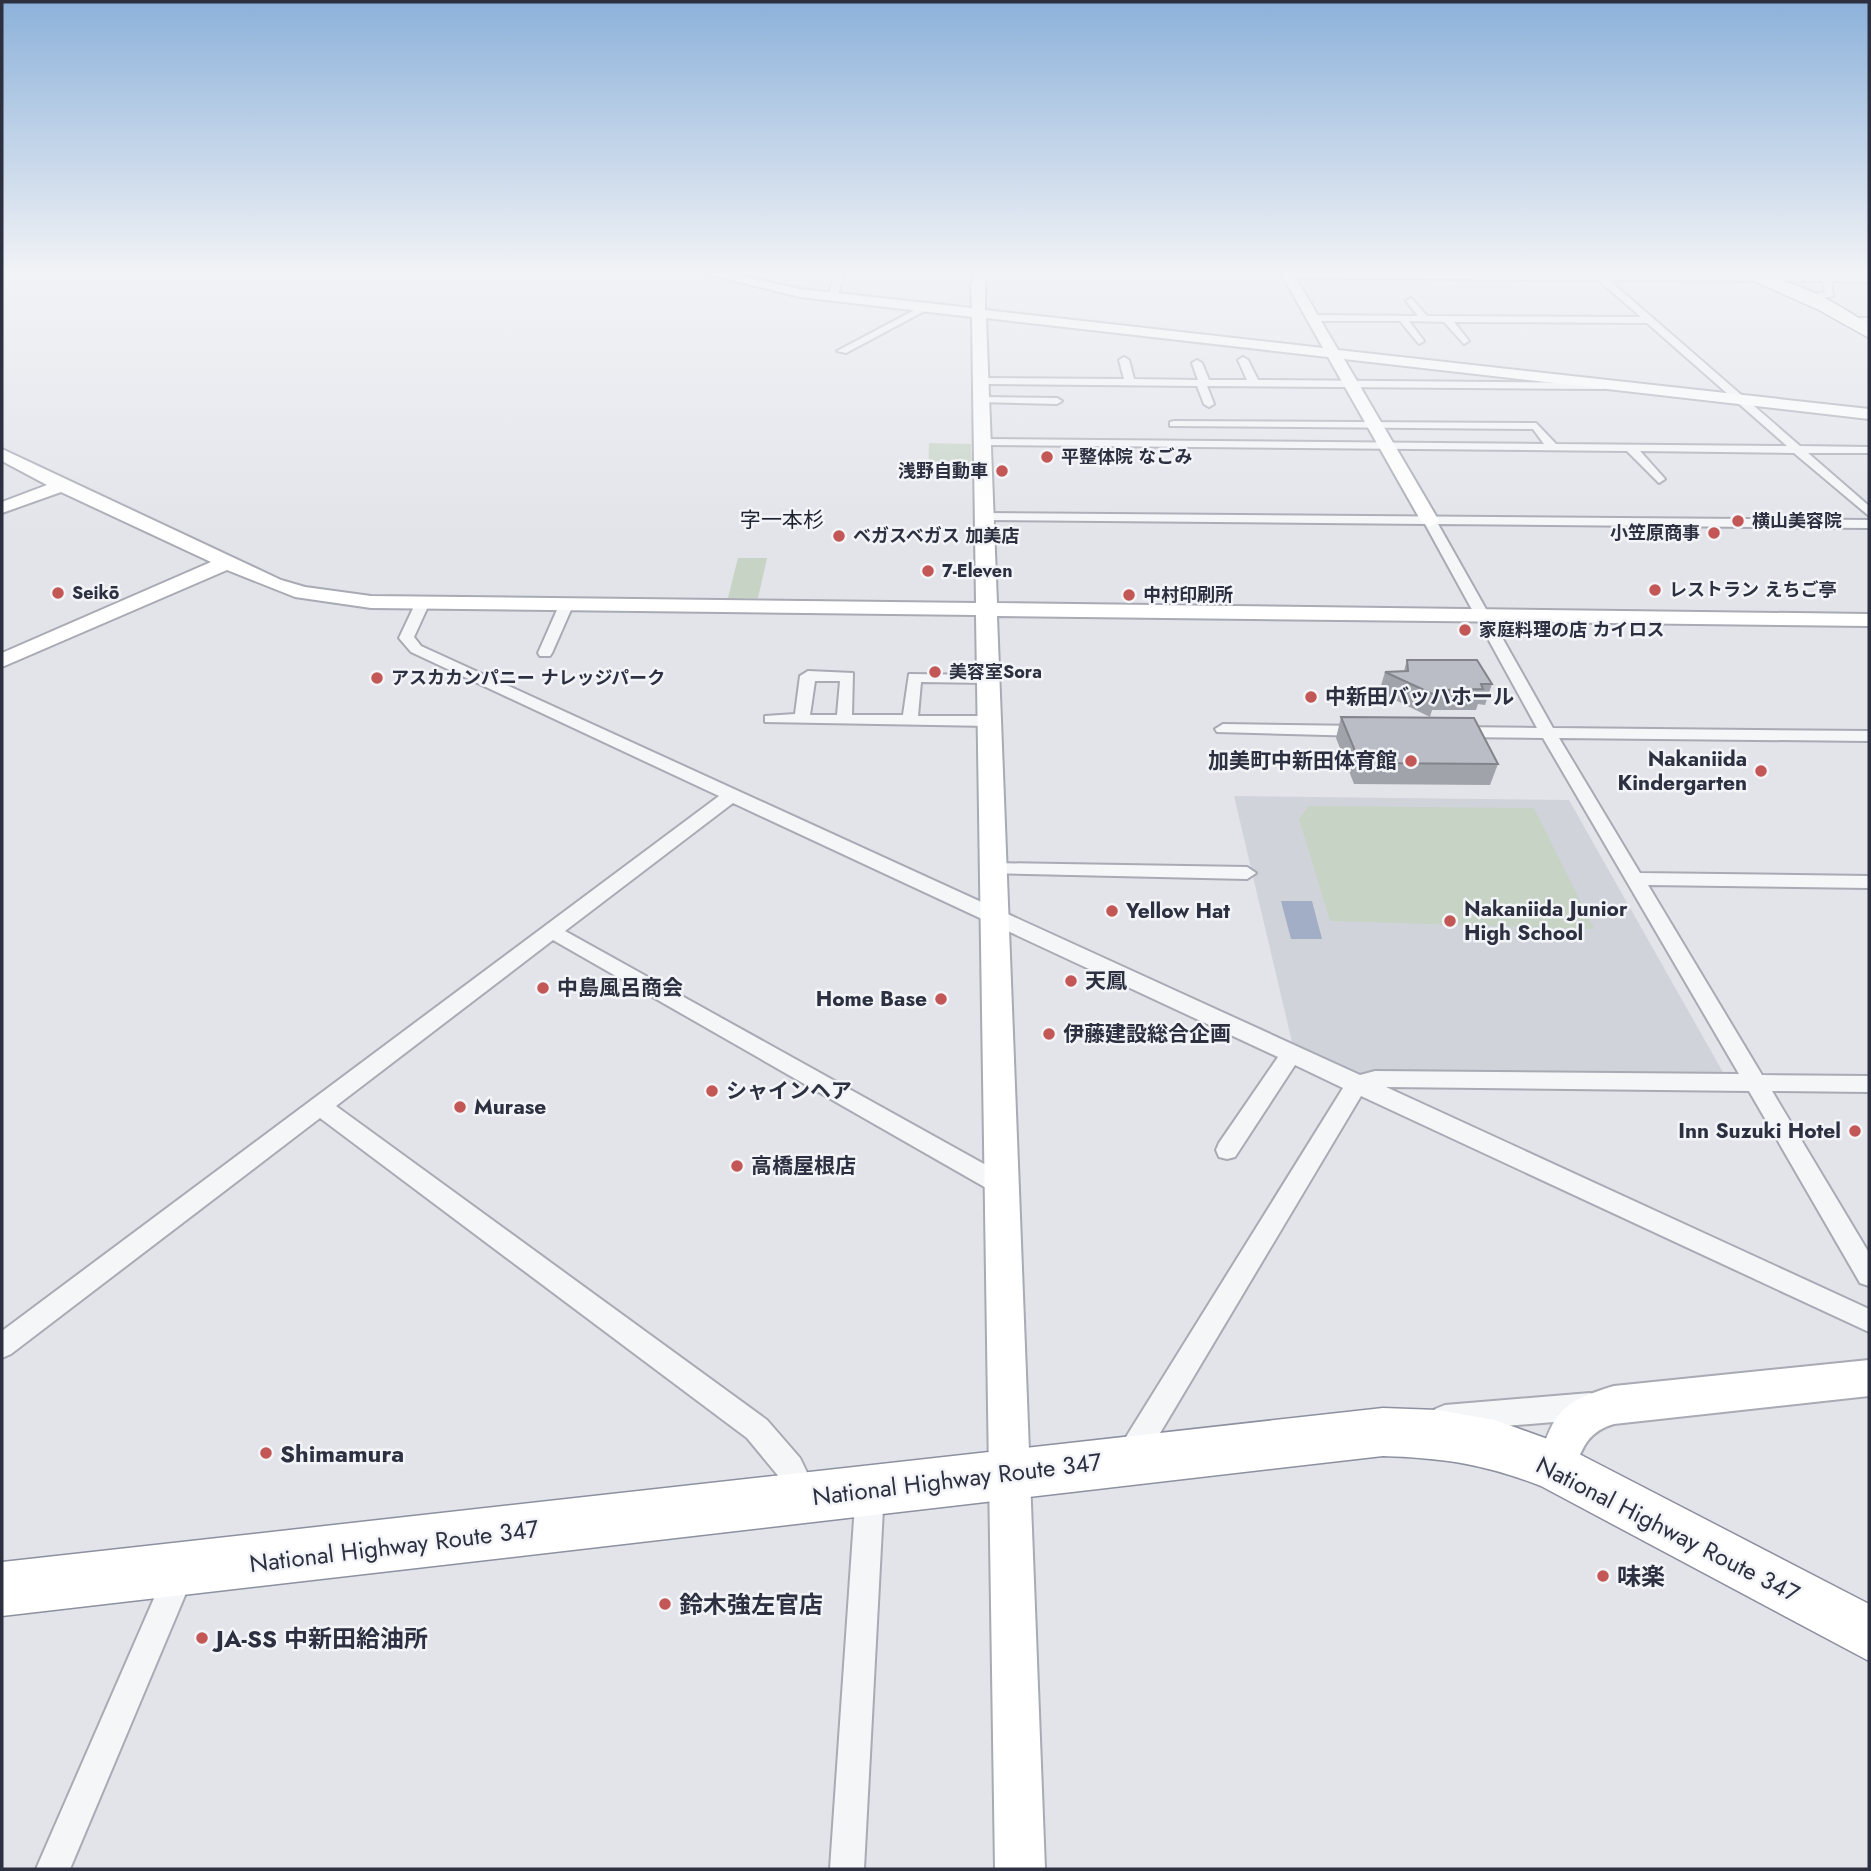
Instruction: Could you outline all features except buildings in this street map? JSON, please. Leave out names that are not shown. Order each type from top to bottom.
[{"type":"highway","name":"National Highway Route 347","points":[[2,1589],[180,1572],[1130,1457],[1384,1432],[1438,1434],[1495,1444],[1556,1467],[1869,1634]]},
{"type":"street","points":[[981,360],[1020,1869]]},
{"type":"street","points":[[1124,360],[1130,382]]},
{"type":"street","points":[[1243,360],[1254,383]]},
{"type":"street","points":[[1337,360],[1458,575],[1485,616],[1516,678],[1869,1275]]},
{"type":"street","points":[[1390,360],[1869,414]]},
{"type":"street","points":[[1694,360],[1869,512]]},
{"type":"street","points":[[1197,363],[1209,404]]},
{"type":"street","points":[[982,391],[1176,378],[1203,383],[1254,383],[1298,379],[1350,384],[1611,385]]},
{"type":"street","points":[[982,391],[1056,401]]},
{"type":"street","points":[[1174,424],[1536,426],[1552,446]]},
{"type":"street","points":[[983,442],[1869,450]]},
{"type":"street","points":[[1629,447],[1659,480]]},
{"type":"street","points":[[2,454],[62,486],[274,584],[302,593],[370,602],[1869,620]]},
{"type":"street","points":[[2,508],[62,486]]},
{"type":"street","points":[[984,517],[1869,524]]},
{"type":"street","points":[[2,661],[226,563]]},
{"type":"street","points":[[423,603],[407,631],[406,638],[416,649],[1869,1321]]},
{"type":"street","points":[[545,653],[567,603]]},
{"type":"street","points":[[802,719],[808,676],[848,676],[844,720]]},
{"type":"street","points":[[911,720],[914,677],[988,678]]},
{"type":"street","points":[[771,719],[989,721]]},
{"type":"street","points":[[1223,729],[1373,731]]},
{"type":"street","points":[[1440,731],[1869,736]]},
{"type":"street","points":[[2,1346],[732,795]]},
{"type":"street","points":[[993,869],[1247,873]]},
{"type":"street","points":[[1636,879],[1869,882]]},
{"type":"street","points":[[551,932],[1003,1185]]},
{"type":"street","points":[[1227,1150],[1291,1054]]},
{"type":"street","points":[[1130,1457],[1356,1085],[1375,1080],[1869,1084]]},
{"type":"street","points":[[319,1106],[757,1429],[790,1468],[806,1498]]},
{"type":"street","points":[[1384,1432],[1414,1421],[1614,1405],[1869,1378]]},
{"type":"street","points":[[1556,1467],[1569,1428],[1582,1414],[1614,1405]]},
{"type":"street","points":[[848,1869],[870,1490]]},
{"type":"street","points":[[53,1869],[180,1572]]},
{"type":"shaded area","name":"Nakaniida Junior High School","points":[[1234,796],[1569,800],[1724,1074],[1358,1074],[1292,1042]]},
{"type":"green space","points":[[929,443],[971,444],[972,476],[928,476]]},
{"type":"green space","points":[[738,558],[767,558],[758,598],[728,598]]},
{"type":"green space","points":[[1309,806],[1534,808],[1594,929],[1330,921],[1299,819]]},
{"type":"water","points":[[1281,901],[1312,901],[1322,939],[1291,939]]},
{"type":"place","name":"平整体院 なごみ","points":[[1047,457]]},
{"type":"place","name":"浅野自動車","points":[[1002,471]]},
{"type":"place","name":"横山美容院","points":[[1738,521]]},
{"type":"place","name":"小笠原商事","points":[[1714,533]]},
{"type":"place","name":"ベガスベガス 加美店","points":[[839,536]]},
{"type":"place","name":"7-Eleven","points":[[928,571]]},
{"type":"place","name":"レストラン えちご亭","points":[[1655,590]]},
{"type":"place","name":"Seikō","points":[[58,593]]},
{"type":"place","name":"中村印刷所","points":[[1129,595]]},
{"type":"place","name":"家庭料理の店 カイロス","points":[[1465,630]]},
{"type":"place","name":"美容室Sora","points":[[935,672]]},
{"type":"place","name":"アスカカンパニー ナレッジパーク","points":[[377,678]]},
{"type":"place","name":"中新田バッハホール","points":[[1311,697]]},
{"type":"place","name":"加美町中新田体育館","points":[[1411,761]]},
{"type":"place","name":"Nakaniida Kindergarten","points":[[1761,771]]},
{"type":"place","name":"Yellow Hat","points":[[1112,911]]},
{"type":"place","name":"Nakaniida Junior High School","points":[[1450,921]]},
{"type":"place","name":"天鳳","points":[[1071,981]]},
{"type":"place","name":"中島風呂商会","points":[[543,988]]},
{"type":"place","name":"Home Base","points":[[941,999]]},
{"type":"place","name":"伊藤建設総合企画","points":[[1049,1034]]},
{"type":"place","name":"シャインヘア","points":[[712,1091]]},
{"type":"place","name":"Murase","points":[[460,1107]]},
{"type":"place","name":"Inn Suzuki Hotel","points":[[1855,1131]]},
{"type":"place","name":"高橋屋根店","points":[[737,1166]]},
{"type":"place","name":"Shimamura","points":[[266,1453]]},
{"type":"place","name":"味楽","points":[[1603,1576]]},
{"type":"place","name":"鈴木強左官店","points":[[665,1604]]},
{"type":"place","name":"JA-SS 中新田給油所","points":[[202,1638]]},
{"type":"district","name":"字一本杉","points":[[782,520]]}]
